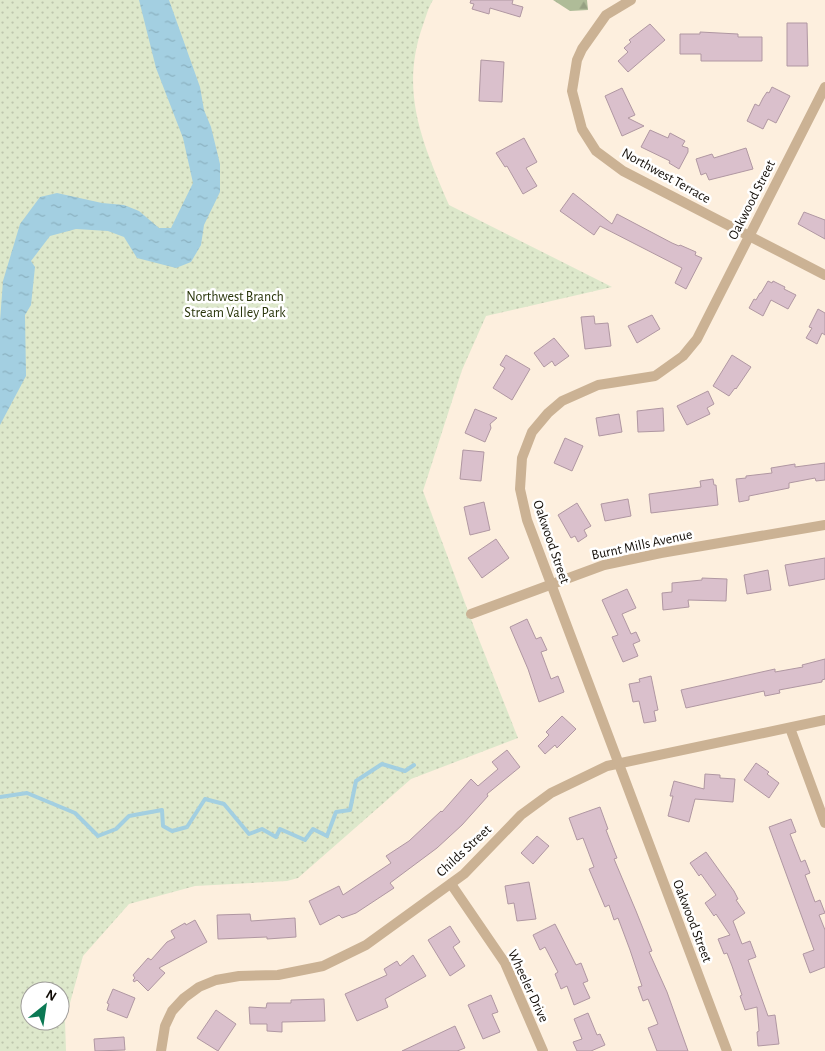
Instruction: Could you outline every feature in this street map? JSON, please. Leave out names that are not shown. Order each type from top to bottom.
[{"type":"street","name":"Northwest Terrace","points":[[631,0],[606,15],[582,49],[577,60],[572,91],[582,129],[596,151],[623,171],[825,275]]},
{"type":"street","name":"Oakwood Street","points":[[727,1051],[527,520],[520,489],[522,458],[532,432],[562,401],[598,386],[655,376],[683,356],[696,339],[825,87]]},
{"type":"street","name":"Burnt Mills Avenue","points":[[471,614],[604,565],[671,551],[825,525]]},
{"type":"street","name":"Childs Street","points":[[160,1051],[165,1026],[172,1011],[184,998],[199,987],[216,980],[239,976],[278,975],[323,966],[366,944],[464,874],[521,815],[551,793],[607,766],[825,720]]},
{"type":"street","points":[[790,728],[825,823]]},
{"type":"street","name":"Wheeler Drive","points":[[451,884],[505,963],[542,1051]]},
{"type":"green space","name":"Northwest Branch Stream Valley Park","points":[[0,0],[433,0],[416,49],[413,73],[414,95],[423,139],[449,205],[612,287],[486,316],[462,370],[423,491],[518,738],[411,779],[298,878],[287,881],[195,886],[129,904],[83,956],[70,1003],[70,981],[20,981],[20,1031],[65,1031],[66,1051],[0,1051]]},
{"type":"green space","points":[[553,0],[587,0],[588,10],[570,11]]},
{"type":"water","points":[[139,0],[169,0],[200,87],[204,110],[211,127],[220,164],[220,192],[204,225],[201,245],[191,262],[176,268],[137,258],[124,237],[108,231],[76,229],[50,236],[31,261],[35,267],[31,305],[25,315],[26,376],[0,425],[0,321],[3,281],[20,224],[40,197],[57,193],[102,203],[124,205],[139,211],[159,228],[171,228],[193,183],[183,138],[156,68]]},
{"type":"building","points":[[471,0],[513,0],[512,4],[523,7],[520,17],[490,8],[489,14],[472,9],[474,4],[470,3]]},
{"type":"building","points":[[787,23],[807,23],[808,66],[787,66]]},
{"type":"building","points":[[650,24],[665,40],[628,72],[618,61],[628,52],[624,48],[631,42],[629,40]]},
{"type":"building","points":[[700,32],[738,34],[738,37],[762,37],[762,61],[701,61],[701,54],[680,54],[680,34],[700,34]]},
{"type":"building","points":[[481,60],[504,62],[502,102],[479,101]]},
{"type":"building","points":[[772,87],[790,96],[776,123],[768,119],[763,129],[747,121],[755,104],[759,106]]},
{"type":"building","points":[[622,88],[635,115],[628,118],[644,126],[622,136],[605,96]]},
{"type":"building","points":[[650,130],[668,138],[670,133],[685,141],[682,146],[688,148],[688,152],[679,169],[669,163],[670,161],[641,147]]},
{"type":"building","points":[[524,138],[537,162],[526,168],[537,186],[523,194],[507,166],[505,167],[496,153]]},
{"type":"building","points":[[746,148],[753,169],[709,180],[706,173],[701,175],[696,159],[712,154],[714,158]]},
{"type":"building","points":[[573,193],[612,224],[617,214],[672,243],[696,252],[695,255],[702,258],[686,289],[675,283],[682,268],[600,226],[594,235],[560,211]]},
{"type":"building","points":[[804,212],[825,220],[825,239],[798,224]]},
{"type":"building","points":[[768,281],[772,283],[773,281],[785,287],[784,289],[796,295],[788,309],[771,300],[763,316],[749,308]]},
{"type":"building","points":[[818,309],[825,313],[825,335],[822,333],[817,344],[806,338],[812,328],[809,327]]},
{"type":"building","points":[[652,315],[660,329],[637,343],[628,326]]},
{"type":"building","points":[[594,316],[595,324],[608,323],[611,346],[585,349],[581,317]]},
{"type":"building","points":[[554,338],[569,356],[555,366],[552,361],[544,367],[534,353]]},
{"type":"building","points":[[506,355],[530,369],[512,400],[493,388],[505,368],[500,365]]},
{"type":"building","points":[[732,355],[751,367],[729,396],[713,386]]},
{"type":"building","points":[[708,391],[714,404],[707,408],[710,414],[687,425],[677,406]]},
{"type":"building","points":[[663,408],[664,431],[638,432],[637,411]]},
{"type":"building","points":[[475,409],[497,418],[490,424],[491,428],[485,442],[465,433]]},
{"type":"building","points":[[619,414],[622,432],[599,436],[596,418]]},
{"type":"building","points":[[565,438],[583,446],[572,471],[554,463]]},
{"type":"building","points":[[463,450],[484,452],[481,481],[460,479]]},
{"type":"building","points":[[825,463],[825,480],[816,481],[815,478],[789,483],[789,488],[749,496],[749,500],[739,502],[736,479],[772,473],[771,468],[795,464],[795,467]]},
{"type":"building","points":[[713,479],[714,485],[716,485],[718,505],[651,513],[649,494],[701,487],[700,481]]},
{"type":"building","points":[[628,499],[631,516],[605,521],[601,504]]},
{"type":"building","points":[[484,502],[490,530],[470,535],[464,507]]},
{"type":"building","points":[[577,503],[591,526],[584,530],[587,536],[578,542],[575,536],[571,538],[558,515]]},
{"type":"building","points":[[496,539],[509,558],[482,578],[468,558]]},
{"type":"building","points":[[825,558],[825,579],[789,586],[785,565]]},
{"type":"building","points":[[768,570],[771,590],[747,594],[744,575]]},
{"type":"building","points":[[702,578],[727,579],[726,601],[688,600],[689,607],[663,610],[662,593],[672,592],[672,583],[702,580]]},
{"type":"building","points":[[627,589],[636,608],[622,614],[631,634],[636,632],[640,641],[633,644],[638,656],[623,662],[612,637],[618,635],[602,600]]},
{"type":"building","points":[[527,619],[536,639],[541,637],[547,650],[541,652],[551,679],[558,676],[564,692],[539,702],[528,669],[510,627]]},
{"type":"building","points":[[825,659],[825,679],[822,682],[779,690],[780,693],[765,696],[764,691],[686,708],[681,690],[775,669],[775,672],[803,667],[802,665]]},
{"type":"building","points":[[651,676],[658,710],[654,711],[656,721],[644,723],[639,701],[633,702],[629,684],[640,682],[639,679]]},
{"type":"building","points":[[562,716],[576,729],[557,748],[555,745],[545,754],[538,746],[549,735],[546,732]]},
{"type":"building","points":[[507,750],[520,767],[487,794],[488,796],[462,825],[437,848],[390,883],[394,888],[356,913],[342,918],[339,915],[320,925],[309,901],[339,886],[343,895],[391,863],[386,856],[409,841],[442,812],[471,779],[478,786],[498,769],[492,762]]},
{"type":"building","points":[[756,763],[769,772],[767,774],[779,783],[769,798],[744,780]]},
{"type":"building","points":[[705,774],[735,779],[733,802],[695,799],[689,822],[668,816],[673,796],[670,796],[674,781],[704,789]]},
{"type":"building","points":[[600,807],[608,829],[606,830],[617,858],[614,859],[652,951],[649,952],[667,992],[688,1051],[657,1051],[648,1028],[658,1024],[648,999],[643,1001],[638,987],[642,986],[618,918],[614,920],[609,905],[605,907],[589,869],[594,867],[583,838],[577,840],[569,818]]},
{"type":"building","points":[[791,819],[796,832],[790,834],[801,862],[805,860],[810,873],[805,875],[815,902],[820,900],[825,913],[819,915],[825,930],[825,967],[810,973],[803,954],[814,950],[769,827]]},
{"type":"building","points":[[537,836],[549,846],[533,864],[521,853]]},
{"type":"building","points":[[706,852],[734,891],[738,899],[736,900],[745,913],[733,921],[742,944],[750,941],[756,957],[748,960],[768,1016],[775,1015],[779,1044],[758,1046],[757,1007],[745,1010],[732,966],[727,953],[724,954],[718,939],[730,935],[716,914],[714,916],[705,903],[716,895],[701,874],[699,876],[690,863]]},
{"type":"building","points":[[529,882],[536,919],[517,921],[514,903],[508,904],[505,886]]},
{"type":"building","points":[[250,914],[251,921],[295,918],[296,937],[218,939],[217,915]]},
{"type":"building","points":[[195,920],[207,942],[159,968],[165,973],[148,991],[137,980],[134,982],[135,978],[133,975],[148,958],[151,960],[167,942],[175,938],[171,931]]},
{"type":"building","points":[[555,924],[576,965],[581,963],[588,981],[583,983],[590,998],[574,1005],[567,986],[561,989],[555,974],[558,972],[545,947],[540,950],[533,935]]},
{"type":"building","points":[[450,926],[460,942],[453,947],[465,966],[450,976],[428,940]]},
{"type":"building","points":[[413,955],[426,976],[385,999],[388,1007],[357,1021],[345,994],[387,975],[384,969],[397,961],[400,966]]},
{"type":"building","points":[[113,989],[135,998],[127,1018],[107,1010],[109,1004],[107,1003]]},
{"type":"building","points":[[491,995],[498,1012],[492,1014],[500,1032],[483,1039],[468,1005]]},
{"type":"building","points":[[324,999],[325,1021],[282,1022],[282,1032],[267,1031],[267,1024],[250,1024],[249,1007],[266,1008],[267,1003],[291,1003],[291,1000]]},
{"type":"building","points":[[216,1010],[236,1024],[218,1051],[197,1038]]},
{"type":"building","points":[[588,1013],[597,1035],[600,1034],[605,1045],[591,1051],[577,1051],[573,1042],[582,1039],[574,1019]]},
{"type":"building","points":[[455,1026],[465,1048],[457,1051],[402,1051]]},
{"type":"building","points":[[124,1037],[125,1050],[95,1051],[94,1039]]},
{"type":"waterway","points":[[0,797],[27,793],[75,813],[98,836],[116,829],[129,816],[162,810],[163,826],[172,831],[187,827],[205,799],[224,804],[249,834],[262,829],[276,837],[280,829],[305,840],[313,829],[327,836],[336,812],[350,810],[356,781],[382,764],[405,771],[414,765]]}]
